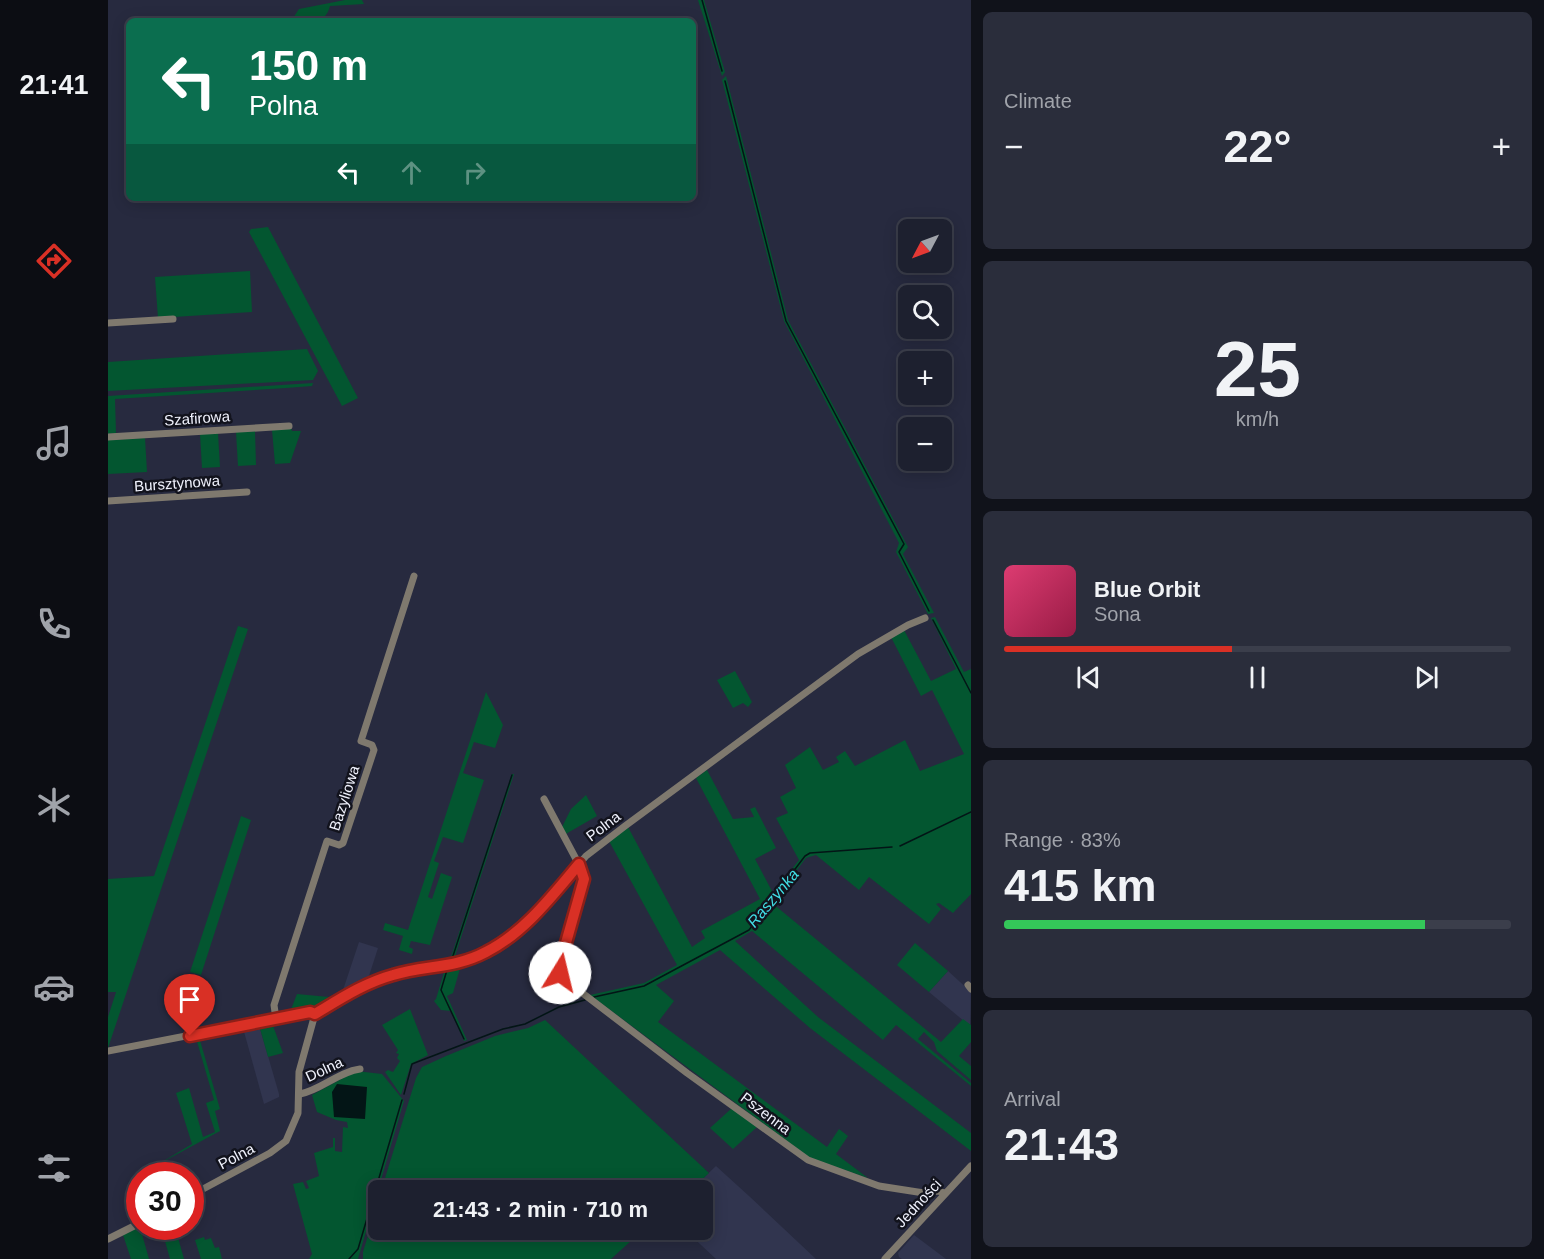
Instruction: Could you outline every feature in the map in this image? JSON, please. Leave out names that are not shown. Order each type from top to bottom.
[{"type":"street","points":[[108,323],[173,320]]},
{"type":"street","name":"Szafirowa","points":[[108,437],[289,426]]},
{"type":"street","name":"Bursztynowa","points":[[108,501],[248,492]]},
{"type":"street","name":"Bazyliowa","points":[[276,1019],[273,1005],[327,841],[339,845],[343,843],[374,750],[372,745],[361,741],[414,576]]},
{"type":"street","name":"Polna","points":[[204,1188],[282,1144],[294,1126],[300,1094],[298,1072],[315,1014],[350,992],[386,977],[451,966],[486,952],[531,918],[579,864],[625,826],[858,654],[908,625],[925,618]]},
{"type":"street","points":[[544,799],[579,864]]},
{"type":"street","name":"Pszenna","points":[[579,864],[584,879],[559,968],[568,982],[808,1160],[879,1186],[924,1193],[938,1191],[945,1193]]},
{"type":"street","points":[[108,1051],[310,1012],[315,1014]]},
{"type":"street","name":"Dolna","points":[[300,1094],[360,1069]]},
{"type":"street","name":"Jedności","points":[[890,1257],[971,1166]]},
{"type":"street","points":[[108,1239],[126,1230]]},
{"type":"shaded area","points":[[359,942],[378,948],[368,979],[343,990]]},
{"type":"shaded area","points":[[948,971],[971,992],[970,1026],[929,992]]},
{"type":"shaded area","points":[[259,1025],[279,1094],[279,1097],[264,1104],[243,1028]]},
{"type":"shaded area","points":[[337,1084],[367,1087],[365,1119],[334,1117],[332,1092]]},
{"type":"shaded area","points":[[716,1166],[816,1259],[716,1259],[696,1240],[713,1240],[713,1180],[701,1180]]},
{"type":"shaded area","points":[[914,1235],[946,1259],[902,1259],[899,1257],[898,1253]]},
{"type":"green space","points":[[345,0],[362,0],[364,4],[330,6],[323,18],[293,18],[299,9]]},
{"type":"green space","points":[[698,0],[704,0],[725,72],[722,76]]},
{"type":"green space","points":[[726,76],[788,320],[908,547],[903,554],[934,613],[928,614],[896,552],[899,543],[784,321],[722,80]]},
{"type":"green space","points":[[268,227],[358,398],[342,406],[249,232],[251,229]]},
{"type":"green space","points":[[250,271],[252,312],[158,318],[155,277]]},
{"type":"green space","points":[[307,349],[318,371],[313,380],[108,391],[108,362]]},
{"type":"green space","points":[[313,383],[312,386],[115,399],[116,433],[108,434],[108,396]]},
{"type":"green space","points":[[291,428],[292,431],[301,431],[290,463],[275,464],[272,430]]},
{"type":"green space","points":[[255,431],[256,465],[238,466],[236,432]]},
{"type":"green space","points":[[218,433],[220,467],[202,468],[200,434]]},
{"type":"green space","points":[[145,438],[147,472],[108,474],[108,440]]},
{"type":"green space","points":[[935,617],[964,672],[971,669],[971,894],[953,913],[939,903],[936,904],[941,909],[929,924],[869,877],[859,890],[816,855],[806,858],[772,903],[941,1042],[963,1019],[971,1025],[971,1042],[959,1056],[971,1066],[971,1080],[937,1051],[934,1042],[924,1032],[918,1039],[971,1083],[971,1086],[896,1025],[883,1040],[752,931],[735,941],[818,1017],[971,1133],[971,1151],[810,1028],[720,950],[656,985],[674,1001],[658,1022],[827,1147],[839,1129],[848,1136],[836,1154],[868,1178],[810,1158],[590,995],[644,983],[677,965],[609,841],[628,827],[692,947],[705,938],[701,931],[760,899],[696,778],[707,770],[733,819],[754,817],[750,809],[755,807],[776,848],[755,859],[773,893],[799,860],[776,818],[788,813],[780,797],[796,788],[785,765],[810,747],[823,770],[839,762],[836,757],[845,751],[855,766],[905,740],[920,771],[964,754],[932,690],[921,696],[891,637],[904,630],[931,681],[956,669],[931,618]]},
{"type":"green space","points":[[238,626],[248,629],[108,1048],[108,1017],[116,992],[108,992],[108,879],[154,876]]},
{"type":"green space","points":[[735,671],[752,702],[748,707],[743,703],[733,708],[717,680]]},
{"type":"green space","points":[[486,692],[503,725],[495,748],[474,742],[463,773],[484,780],[463,843],[443,837],[434,861],[439,863],[428,897],[432,899],[441,873],[452,877],[430,945],[411,941],[409,947],[413,949],[412,954],[399,950],[403,936],[383,930],[385,923],[408,930]]},
{"type":"green space","points":[[512,774],[514,774],[453,962],[449,963]]},
{"type":"green space","points":[[586,795],[597,816],[564,835],[561,829],[571,809]]},
{"type":"green space","points":[[241,816],[251,820],[201,975],[190,972]]},
{"type":"green space","points":[[915,943],[948,971],[929,992],[897,965]]},
{"type":"green space","points":[[461,965],[453,993],[447,996],[467,1040],[464,1041],[451,1011],[441,1010],[434,1001],[445,969]]},
{"type":"green space","points":[[297,994],[329,997],[328,1002],[321,1006],[290,1012]]},
{"type":"green space","points":[[410,1009],[428,1055],[411,1064],[401,1095],[385,1072],[388,1070],[393,1072],[400,1061],[397,1058],[399,1054],[396,1053],[398,1050],[382,1025]]},
{"type":"green space","points":[[545,1020],[709,1173],[702,1180],[384,1180],[416,1078],[422,1067],[495,1036],[528,1028]]},
{"type":"green space","points":[[272,1023],[283,1053],[268,1057],[259,1025]]},
{"type":"green space","points":[[199,1037],[220,1109],[215,1111],[220,1131],[162,1162],[192,1144],[176,1093],[189,1088],[203,1137],[215,1132],[206,1103],[214,1100],[196,1038]]},
{"type":"green space","points":[[356,1071],[382,1074],[404,1101],[381,1180],[368,1180],[368,1225],[358,1259],[309,1259],[312,1254],[293,1184],[303,1182],[306,1189],[309,1188],[306,1181],[319,1176],[314,1153],[333,1147],[333,1138],[335,1138],[335,1151],[342,1152],[343,1127],[348,1128],[347,1122],[317,1112],[312,1095]]},
{"type":"green space","points":[[732,1108],[757,1127],[733,1149],[710,1128]]},
{"type":"green space","points":[[126,1234],[126,1240],[144,1240],[149,1259],[131,1259],[123,1235]]},
{"type":"green space","points":[[368,1235],[368,1240],[632,1240],[611,1259],[363,1259]]},
{"type":"green space","points":[[204,1237],[205,1240],[211,1238],[215,1248],[219,1247],[222,1259],[201,1259],[195,1240],[204,1240]]},
{"type":"green space","points":[[165,1240],[179,1240],[184,1259],[170,1259]]},
{"type":"waterway","points":[[702,0],[722,71]]},
{"type":"waterway","points":[[725,81],[786,321],[904,544],[899,552],[929,611]]},
{"type":"waterway","points":[[933,620],[971,693]]},
{"type":"waterway","points":[[451,962],[512,775]]},
{"type":"waterway","name":"Raszynka","points":[[900,846],[971,812]]},
{"type":"waterway","name":"Raszynka","points":[[594,997],[644,986],[749,930],[805,856],[810,853],[892,847]]},
{"type":"waterway","points":[[447,970],[441,990],[464,1039]]},
{"type":"waterway","name":"Raszynka","points":[[404,1094],[412,1064],[503,1029],[525,1024],[559,1007],[585,1000]]},
{"type":"waterway","name":"Raszynka","points":[[349,1259],[358,1249],[402,1100]]},
{"type":"route","points":[[190,1036],[310,1012],[315,1014],[350,992],[393,974],[451,966],[471,960],[494,948],[518,929],[544,905],[579,864],[584,879],[560,964],[560,973]]}]
